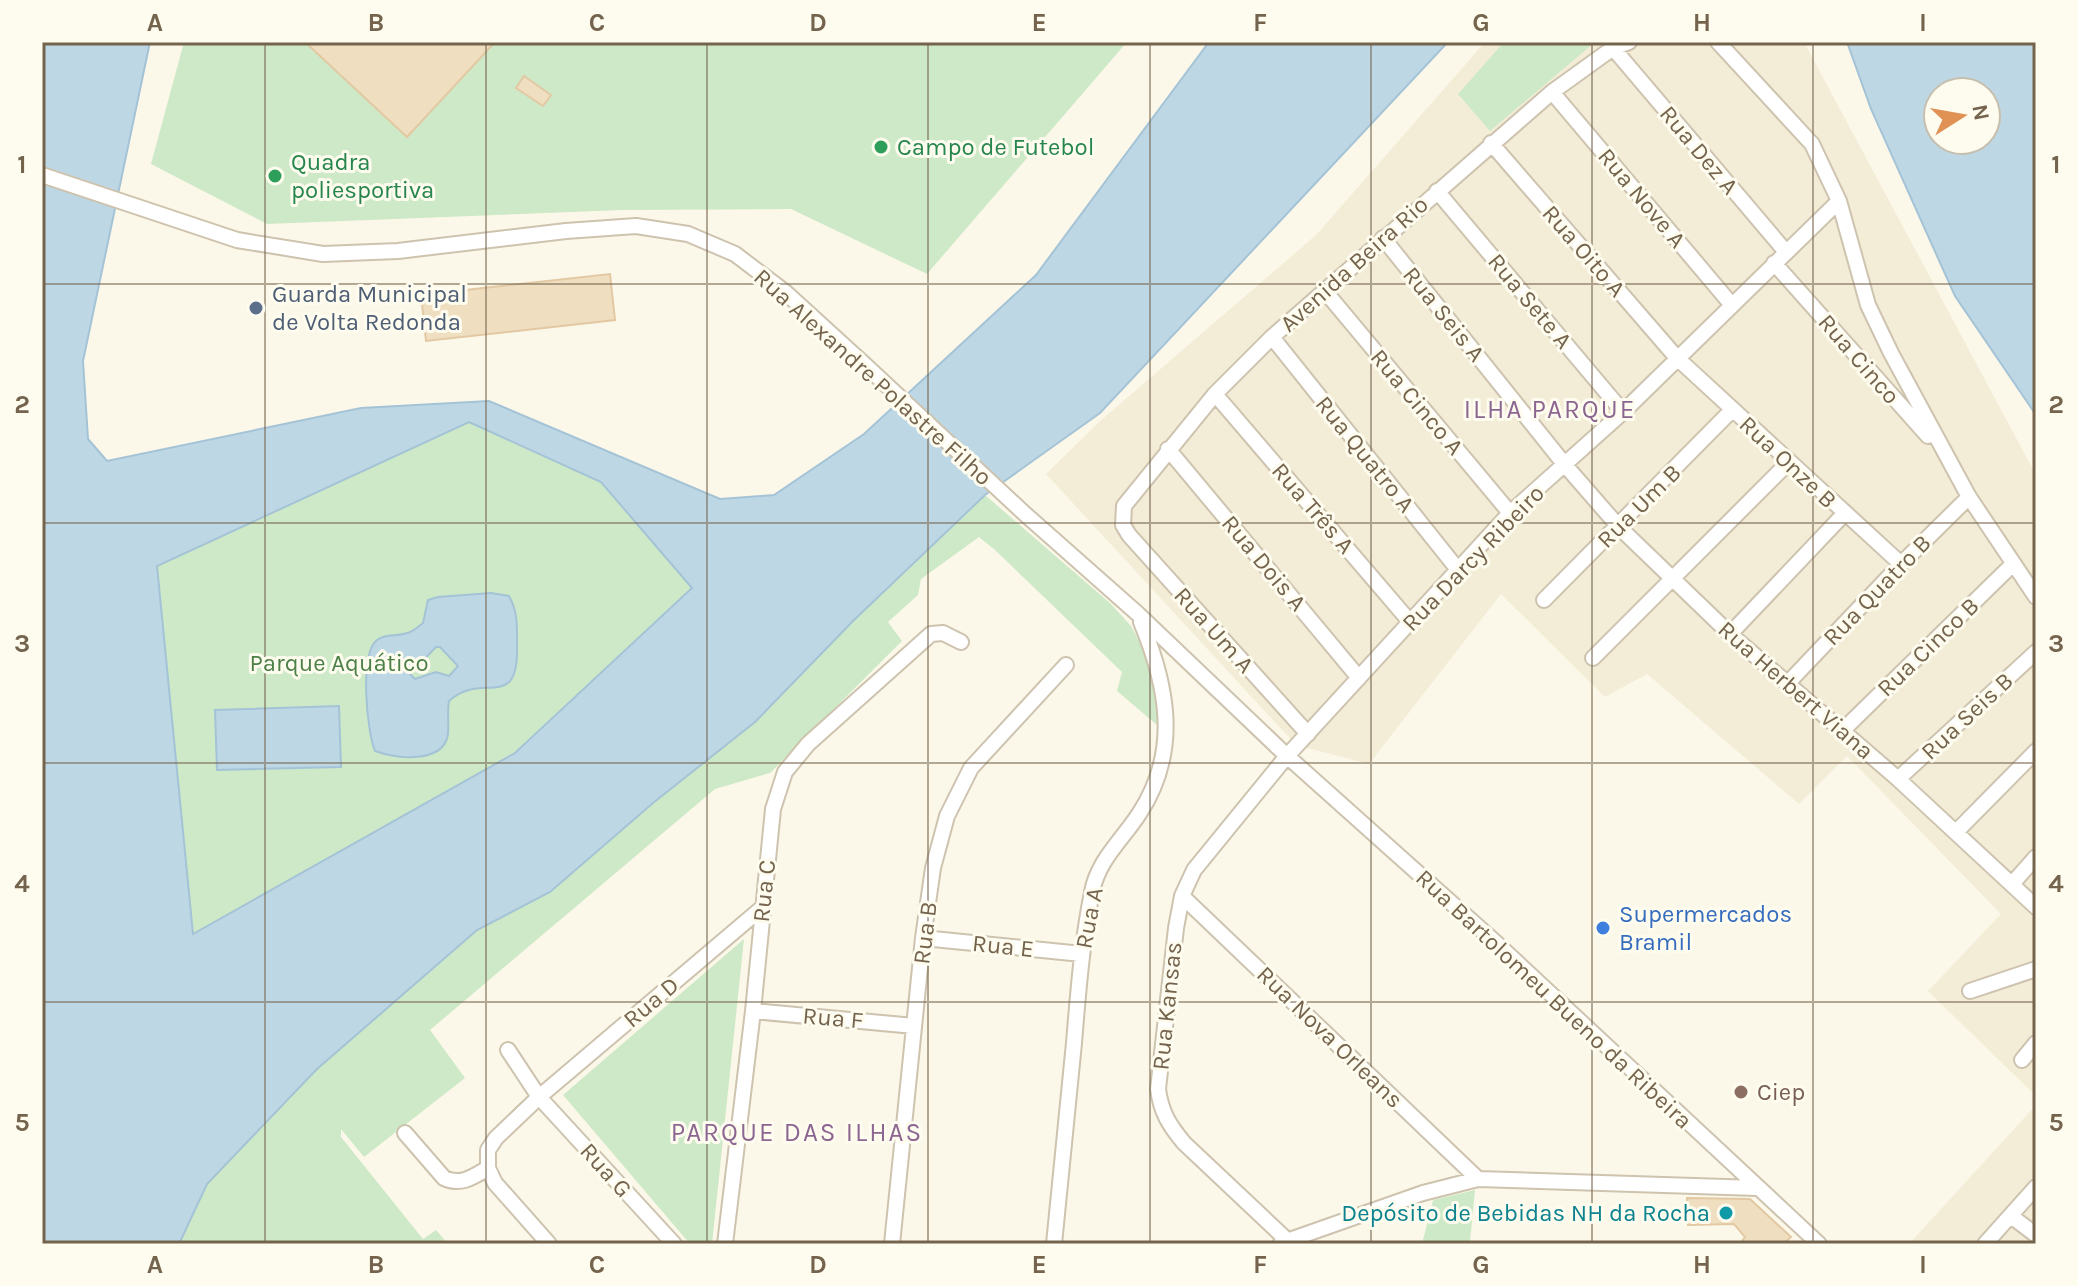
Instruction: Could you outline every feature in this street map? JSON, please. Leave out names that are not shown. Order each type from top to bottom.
[{"type":"street","name":"Avenida Beira Rio","points":[[1123,525],[1124,506],[1168,449],[1215,394],[1272,337],[1552,92],[1613,48],[1629,42]]},
{"type":"street","points":[[1718,42],[1812,144],[1839,201],[1868,305],[1969,497],[2036,597]]},
{"type":"street","name":"Rua Dez A","points":[[1613,48],[1786,252]]},
{"type":"street","name":"Rua Nove A","points":[[1552,92],[1731,304]]},
{"type":"street","name":"Rua Oito A","points":[[1491,143],[1677,358]]},
{"type":"street","name":"Rua Alexandre Polastre Filho","points":[[42,175],[237,240],[323,254],[398,251],[636,226],[688,234],[735,254],[785,292],[1138,614],[1287,756]]},
{"type":"street","name":"Rua Sete A","points":[[1437,191],[1623,412]]},
{"type":"street","name":"Rua Darcy Ribeiro","points":[[1287,756],[1510,513],[1623,412],[1839,201]]},
{"type":"street","name":"Rua Seis A","points":[[1383,238],[1565,465]]},
{"type":"street","name":"Rua Cinco","points":[[1774,263],[1945,455]]},
{"type":"street","name":"Rua Cinco A","points":[[1324,290],[1510,513]]},
{"type":"street","name":"Rua Quatro A","points":[[1272,337],[1459,571]]},
{"type":"street","name":"Rua Onze B","points":[[1677,358],[1901,564]]},
{"type":"street","name":"Rua Três A","points":[[1215,394],[1411,623]]},
{"type":"street","name":"Rua Um B","points":[[1544,600],[1732,410]]},
{"type":"street","name":"Rua Dois A","points":[[1168,449],[1359,678]]},
{"type":"street","points":[[1593,658],[1788,463]]},
{"type":"street","name":"Rua Herbert Viana","points":[[1565,465],[1619,527],[1730,634],[1898,779],[2036,907]]},
{"type":"street","name":"Rua Quatro B","points":[[1787,684],[1969,497]]},
{"type":"street","points":[[1730,634],[1844,514]]},
{"type":"street","name":"Rua Um A","points":[[1123,525],[1308,734]]},
{"type":"street","name":"Rua Cinco B","points":[[1842,731],[2013,564]]},
{"type":"street","name":"Rua A","points":[[1054,1244],[1082,954],[1093,887],[1105,857],[1140,813],[1159,771],[1164,744],[1165,695],[1155,654],[1138,614]]},
{"type":"street","name":"Rua C","points":[[725,1244],[773,809],[785,772],[808,744],[931,634],[943,633],[961,642]]},
{"type":"street","name":"Rua Seis B","points":[[1898,779],[2036,652]]},
{"type":"street","name":"Rua B","points":[[892,1244],[923,938],[933,868],[944,829],[971,768],[1066,665]]},
{"type":"street","points":[[1956,832],[2036,751]]},
{"type":"street","name":"Rua Kansas","points":[[1283,1242],[1169,1125],[1161,1108],[1158,1089],[1182,896],[1194,870],[1287,756]]},
{"type":"street","name":"Rua Bartolomeu Bueno da Ribeira","points":[[1287,756],[1495,942],[1819,1244]]},
{"type":"street","points":[[2012,884],[2036,857]]},
{"type":"street","name":"Rua Nova Orleans","points":[[1182,896],[1478,1179]]},
{"type":"street","name":"Rua D","points":[[488,1168],[488,1150],[496,1138],[539,1097],[763,907]]},
{"type":"street","name":"Rua E","points":[[923,938],[1082,954]]},
{"type":"street","points":[[1970,991],[2036,969]]},
{"type":"street","name":"Rua F","points":[[753,1011],[914,1026]]},
{"type":"street","points":[[2022,1060],[2036,1043]]},
{"type":"street","points":[[508,1050],[539,1097]]},
{"type":"street","name":"Rua G","points":[[539,1097],[674,1244]]},
{"type":"street","points":[[405,1133],[444,1178],[453,1182],[462,1182],[488,1168],[495,1183],[549,1244]]},
{"type":"street","points":[[1283,1242],[1423,1193],[1478,1179],[1757,1188]]},
{"type":"street","points":[[1985,1244],[2036,1187]]},
{"type":"street","points":[[2011,1216],[2036,1235]]},
{"type":"shaded area","points":[[1485,42],[1804,42],[2036,475],[2036,1096],[1928,991],[2001,914],[1847,756],[1799,804],[1647,674],[1605,697],[1501,594],[1369,764],[1296,745],[1046,474],[1099,422],[1316,235]]},
{"type":"shaded area","points":[[2036,1105],[2036,1244],[1909,1244]]},
{"type":"green space","points":[[184,42],[1127,42],[927,274],[791,209],[622,210],[267,224],[151,164]]},
{"type":"green space","points":[[1504,42],[1595,42],[1490,131],[1458,94]]},
{"type":"green space","name":"Parque Aquático","points":[[469,422],[601,482],[692,588],[515,753],[193,934],[156,566]]},
{"type":"green space","points":[[985,495],[1111,604],[1131,626],[1145,652],[1157,690],[1157,725],[1117,691],[1122,672],[979,537],[921,579],[918,595],[888,622],[902,641],[770,773],[715,789],[430,1030],[465,1078],[364,1157],[341,1129],[341,1137],[423,1239],[436,1230],[448,1244],[179,1244],[207,1184],[317,1069],[477,930],[550,892],[653,803],[755,722],[853,621]]},
{"type":"green space","points":[[744,939],[712,1244],[690,1244],[563,1095]]},
{"type":"green space","points":[[1475,1190],[1470,1242],[1499,1244],[1422,1244],[1433,1200]]},
{"type":"water","points":[[42,42],[150,42],[83,361],[88,439],[107,461],[361,408],[489,401],[720,499],[774,495],[864,434],[1036,275],[1209,42],[1448,42],[1100,413],[985,495],[853,621],[755,722],[653,803],[550,892],[477,930],[317,1069],[207,1184],[179,1244],[42,1244]],"holes":[[[469,422],[601,482],[692,588],[515,753],[193,934],[157,566]]]},
{"type":"water","points":[[1847,42],[2036,42],[2036,415],[1955,296],[1871,109]]},
{"type":"water","points":[[491,593],[509,596],[517,625],[516,666],[512,678],[505,685],[474,689],[449,701],[445,744],[429,755],[406,757],[375,751],[366,694],[371,648],[380,638],[399,635],[418,627],[423,623],[428,600]],"holes":[[[436,647],[440,647],[458,666],[449,676],[436,672],[415,679],[410,674]]]},
{"type":"water","points":[[339,706],[341,767],[217,770],[215,710]]},
{"type":"building","points":[[305,42],[495,42],[407,137]]},
{"type":"building","points":[[524,76],[551,95],[543,106],[516,88]]},
{"type":"building","points":[[610,274],[615,320],[426,341],[421,295]]},
{"type":"building","name":"Depósito de Bebidas NH da Rocha","points":[[1687,1198],[1750,1199],[1791,1237],[1783,1244],[1740,1244],[1745,1237],[1734,1224],[1688,1225]]},
{"type":"place","name":"Campo de Futebol","points":[[881,147]]},
{"type":"place","name":"Quadra poliesportiva","points":[[275,176]]},
{"type":"place","name":"Guarda Municipal de Volta Redonda","points":[[256,308]]},
{"type":"place","name":"Supermercados Bramil","points":[[1603,928]]},
{"type":"place","name":"Ciep","points":[[1741,1092]]},
{"type":"place","name":"Depósito de Bebidas NH da Rocha","points":[[1726,1213]]},
{"type":"district","name":"ILHA PARQUE","points":[[1550,409]]},
{"type":"district","name":"PARQUE DAS ILHAS","points":[[797,1132]]}]
